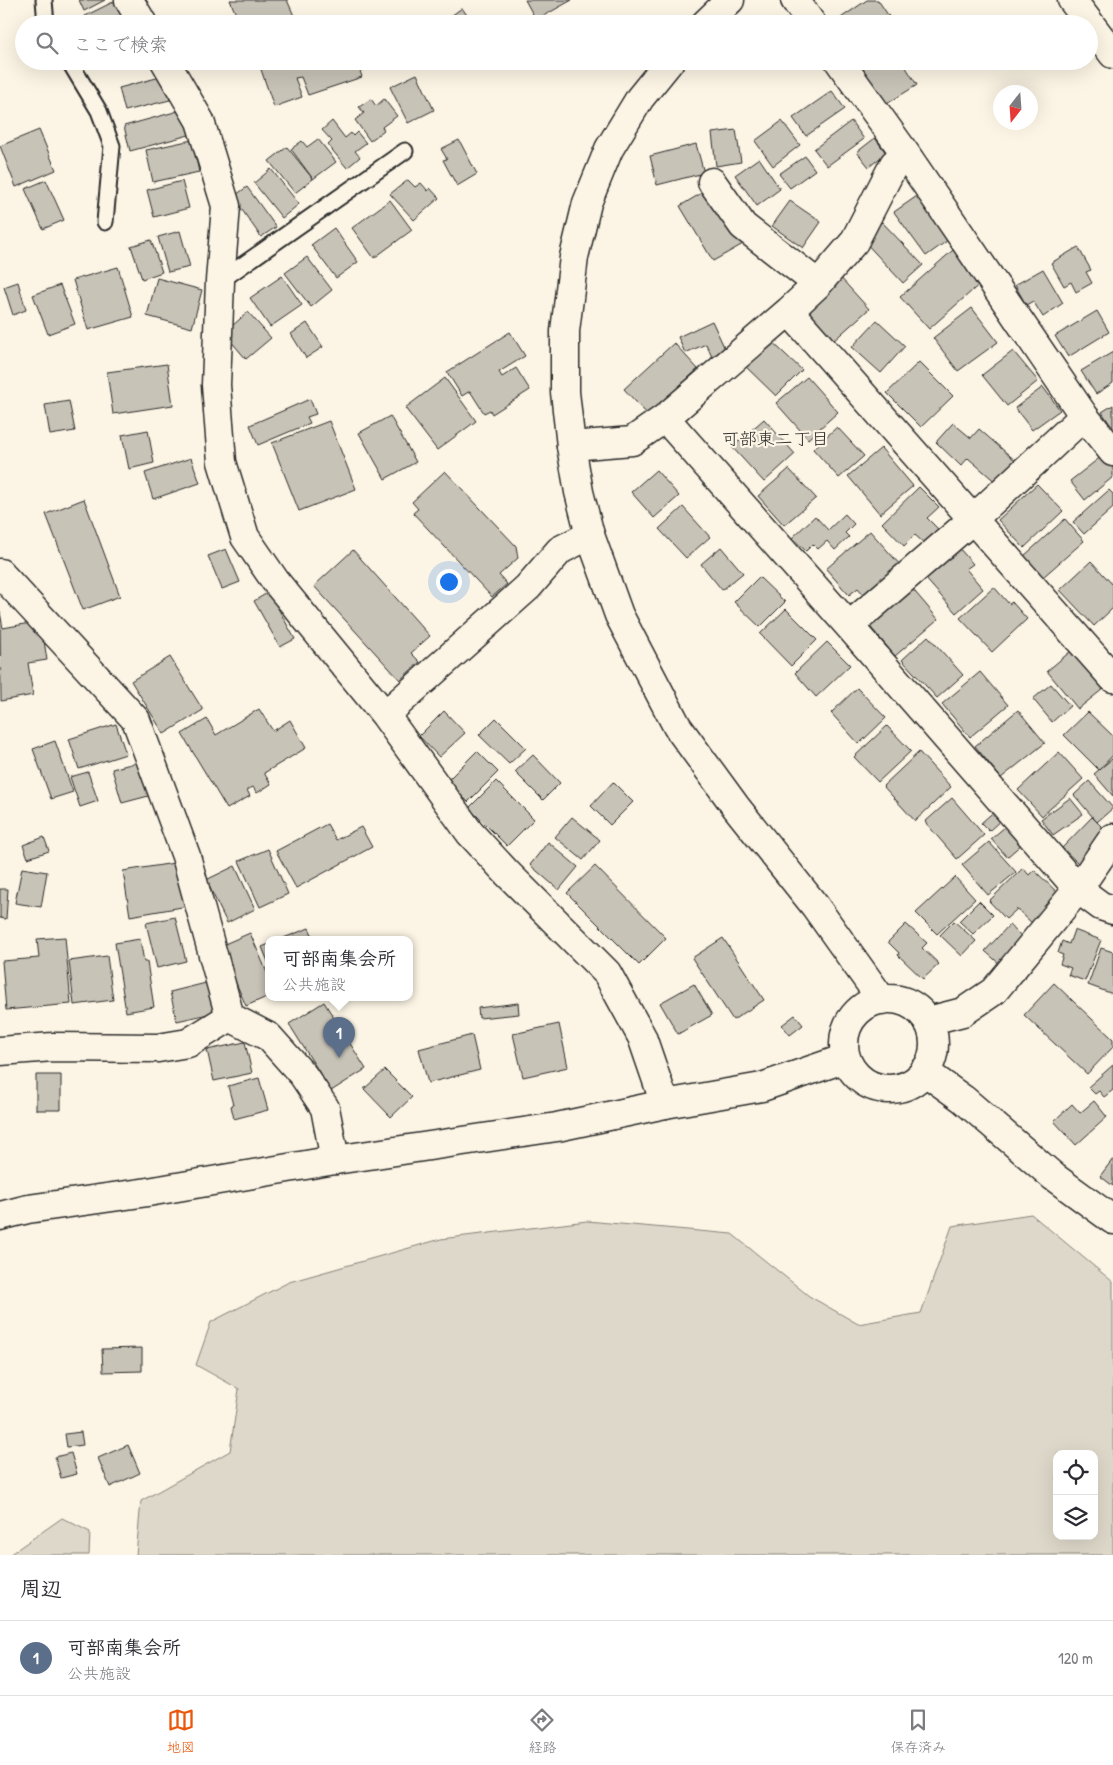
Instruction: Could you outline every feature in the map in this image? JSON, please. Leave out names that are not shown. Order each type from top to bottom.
[{"type":"street","points":[[129,0],[138,15]]},
{"type":"street","points":[[714,15],[730,0]]},
{"type":"street","points":[[1072,0],[1083,15]]},
{"type":"street","points":[[1098,34],[1113,54]]},
{"type":"street","points":[[170,70],[200,121],[226,206],[220,281],[216,385],[222,462],[245,537],[276,582],[385,716],[470,833],[507,873],[607,973],[642,1037],[664,1104]]},
{"type":"street","points":[[663,70],[640,98],[609,149],[587,203],[574,257],[565,331],[565,392],[571,446],[579,492],[590,535],[619,615],[677,726],[736,807],[815,906],[882,1000]]},
{"type":"street","points":[[845,70],[905,153],[1084,416],[1113,452]]},
{"type":"street","points":[[571,446],[632,442],[665,418],[789,311],[818,284],[854,242],[894,164],[905,153]]},
{"type":"street","points":[[712,182],[743,226],[818,284]]},
{"type":"street","points":[[789,311],[1113,678]]},
{"type":"street","points":[[849,626],[972,520],[1084,416]]},
{"type":"street","points":[[665,418],[1078,889],[1101,906],[1113,910]]},
{"type":"street","points":[[385,716],[528,587],[560,550],[590,535]]},
{"type":"street","points":[[0,572],[136,720],[186,856],[230,1017],[269,1037],[302,1075],[325,1108],[335,1160]]},
{"type":"street","points":[[928,1021],[963,1012],[994,991],[1078,889],[1113,838]]},
{"type":"street","points":[[882,1000],[895,1000],[908,1004],[919,1011],[928,1021],[933,1035],[934,1049],[930,1063],[921,1076],[908,1085],[894,1089],[878,1088],[864,1082],[853,1072],[846,1058],[844,1046],[845,1033],[850,1021],[859,1010],[869,1004],[882,1000]]},
{"type":"street","points":[[0,1051],[53,1046],[158,1048],[188,1043],[230,1017]]},
{"type":"street","points":[[0,1216],[28,1209],[148,1192],[335,1160],[557,1126],[664,1104],[762,1087],[846,1058]]},
{"type":"street","points":[[924,1071],[963,1099],[1054,1177],[1113,1220]]},
{"type":"lane","points":[[44,0],[45,15]]},
{"type":"lane","points":[[74,70],[99,111],[112,146],[105,222]]},
{"type":"lane","points":[[220,281],[406,151]]},
{"type":"shaded area","points":[[1031,1214],[1113,1282],[1113,1555],[136,1555],[141,1501],[230,1451],[239,1389],[196,1365],[211,1322],[289,1282],[441,1239],[587,1221],[732,1234],[809,1296],[858,1324],[921,1313],[952,1226]]},
{"type":"shaded area","points":[[62,1518],[90,1532],[89,1555],[9,1555]]},
{"type":"building","points":[[79,0],[105,0],[84,11]]},
{"type":"building","points":[[117,0],[128,15],[87,15]]},
{"type":"building","points":[[230,0],[287,0],[294,15],[236,15]]},
{"type":"building","points":[[525,0],[572,0],[545,15],[533,15]]},
{"type":"building","points":[[867,0],[878,0],[888,15],[845,15]]},
{"type":"building","points":[[462,8],[467,15],[452,15]]},
{"type":"building","points":[[261,70],[363,70],[360,71],[362,77],[308,95],[301,77],[295,78],[302,97],[274,107]]},
{"type":"building","points":[[863,70],[908,70],[917,85],[885,105]]},
{"type":"building","points":[[417,74],[434,110],[408,123],[390,87]]},
{"type":"building","points":[[164,76],[170,100],[125,111],[119,88]]},
{"type":"building","points":[[832,91],[845,109],[806,136],[793,118]]},
{"type":"building","points":[[371,99],[376,106],[384,99],[397,116],[382,127],[384,130],[370,141],[355,120],[364,113],[359,107]]},
{"type":"building","points":[[182,110],[189,135],[130,151],[124,126]]},
{"type":"building","points":[[332,121],[345,138],[351,133],[353,136],[357,132],[366,143],[355,151],[360,157],[347,168],[328,145],[332,141],[322,130]]},
{"type":"building","points":[[782,121],[800,145],[773,166],[755,141]]},
{"type":"building","points":[[851,121],[864,139],[827,166],[814,149]]},
{"type":"building","points":[[39,130],[56,170],[16,187],[0,146]]},
{"type":"building","points":[[736,130],[741,162],[716,166],[712,133]]},
{"type":"building","points":[[875,138],[886,153],[869,167],[857,152]]},
{"type":"building","points":[[318,139],[336,162],[313,179],[291,149],[302,141],[307,147]]},
{"type":"building","points":[[192,140],[199,172],[153,182],[146,150]]},
{"type":"building","points":[[459,140],[477,174],[457,186],[443,160],[447,159],[441,149]]},
{"type":"building","points":[[696,144],[704,173],[657,185],[650,156]]},
{"type":"building","points":[[287,147],[313,179],[295,193],[269,161]]},
{"type":"building","points":[[805,156],[815,170],[790,188],[779,174]]},
{"type":"building","points":[[759,158],[780,189],[757,206],[735,175]]},
{"type":"building","points":[[271,169],[299,204],[282,218],[254,183]]},
{"type":"building","points":[[46,180],[64,220],[43,229],[25,189]]},
{"type":"building","points":[[408,180],[415,187],[421,183],[428,191],[430,188],[439,198],[414,220],[390,194]]},
{"type":"building","points":[[182,181],[189,208],[154,217],[147,190]]},
{"type":"building","points":[[247,187],[276,227],[261,237],[233,197]]},
{"type":"building","points":[[710,188],[743,244],[713,261],[680,206]]},
{"type":"building","points":[[920,194],[951,238],[926,256],[894,212]]},
{"type":"building","points":[[390,200],[412,230],[374,258],[352,228]]},
{"type":"building","points":[[790,201],[821,222],[803,248],[772,226]]},
{"type":"building","points":[[882,222],[923,265],[903,283],[862,239]]},
{"type":"building","points":[[334,228],[358,262],[336,278],[311,245]]},
{"type":"building","points":[[180,231],[190,267],[168,272],[158,237]]},
{"type":"building","points":[[151,240],[162,272],[142,279],[131,246]]},
{"type":"building","points":[[1078,247],[1091,270],[1086,272],[1092,283],[1076,292],[1071,282],[1064,286],[1051,263]]},
{"type":"building","points":[[953,250],[982,282],[929,329],[900,297]]},
{"type":"building","points":[[307,257],[332,290],[311,307],[285,273]]},
{"type":"building","points":[[118,267],[133,317],[88,330],[73,280]]},
{"type":"building","points":[[1043,269],[1063,303],[1043,317],[1033,301],[1026,305],[1015,285]]},
{"type":"building","points":[[282,276],[302,305],[270,327],[250,298]]},
{"type":"building","points":[[839,276],[869,309],[832,342],[803,310]]},
{"type":"building","points":[[157,278],[202,290],[192,328],[147,316]]},
{"type":"building","points":[[18,282],[26,310],[13,315],[4,287]]},
{"type":"building","points":[[60,285],[75,324],[48,334],[33,295]]},
{"type":"building","points":[[972,308],[998,342],[958,371],[933,338]]},
{"type":"building","points":[[1097,311],[1109,332],[1068,357],[1055,336]]},
{"type":"building","points":[[248,312],[271,338],[246,359],[224,333]]},
{"type":"building","points":[[877,320],[905,346],[881,373],[852,347]]},
{"type":"building","points":[[712,321],[726,351],[712,357],[706,344],[685,353],[678,337]]},
{"type":"building","points":[[307,323],[323,347],[306,358],[291,334]]},
{"type":"building","points":[[510,332],[525,356],[499,372],[502,377],[516,368],[530,390],[492,414],[490,410],[484,413],[470,391],[462,396],[447,372]]},
{"type":"building","points":[[768,338],[802,370],[776,396],[743,364]]},
{"type":"building","points":[[674,343],[698,369],[648,415],[624,389]]},
{"type":"building","points":[[1013,351],[1038,381],[1007,406],[982,375]]},
{"type":"building","points":[[1113,352],[1113,383],[1096,394],[1081,371]]},
{"type":"building","points":[[919,362],[953,396],[921,427],[887,393]]},
{"type":"building","points":[[167,364],[173,405],[113,414],[107,372]]},
{"type":"building","points":[[807,377],[838,412],[808,439],[776,403]]},
{"type":"building","points":[[445,378],[476,421],[437,450],[405,408]]},
{"type":"building","points":[[1043,387],[1060,410],[1032,430],[1015,408]]},
{"type":"building","points":[[310,399],[316,414],[307,417],[310,423],[258,445],[250,425]]},
{"type":"building","points":[[69,401],[75,431],[50,435],[45,405]]},
{"type":"building","points":[[1113,405],[1113,429],[1102,412]]},
{"type":"building","points":[[390,416],[416,462],[385,479],[359,433]]},
{"type":"building","points":[[764,419],[795,454],[764,482],[732,447]]},
{"type":"building","points":[[329,421],[356,489],[299,511],[272,443]]},
{"type":"building","points":[[953,423],[971,438],[979,429],[1017,462],[998,484],[968,458],[961,466],[936,442]]},
{"type":"building","points":[[837,427],[864,456],[839,478],[813,449]]},
{"type":"building","points":[[148,430],[154,463],[129,469],[122,435]]},
{"type":"building","points":[[881,448],[913,486],[880,514],[848,476]]},
{"type":"building","points":[[1107,452],[1113,460],[1113,477],[1085,500],[1070,481]]},
{"type":"building","points":[[191,458],[200,483],[153,499],[145,473]]},
{"type":"building","points":[[789,469],[816,498],[784,525],[758,496]]},
{"type":"building","points":[[656,470],[679,496],[654,518],[631,492]]},
{"type":"building","points":[[445,471],[516,546],[518,558],[499,575],[507,584],[492,597],[413,513],[418,509],[412,502]]},
{"type":"building","points":[[1037,484],[1063,511],[1024,548],[998,520]]},
{"type":"building","points":[[919,487],[939,507],[927,518],[939,530],[925,544],[915,535],[904,546],[882,523]]},
{"type":"building","points":[[1109,490],[1113,494],[1113,508],[1084,534],[1073,522]]},
{"type":"building","points":[[84,499],[120,596],[83,610],[46,514]]},
{"type":"building","points":[[683,507],[710,537],[686,558],[659,529]]},
{"type":"building","points":[[845,514],[854,524],[845,533],[849,537],[835,550],[827,541],[818,549],[813,544],[806,551],[792,538],[815,516],[828,530]]},
{"type":"building","points":[[1065,519],[1084,541],[1043,577],[1024,556]]},
{"type":"building","points":[[870,531],[901,566],[866,597],[858,588],[849,595],[826,569]]},
{"type":"building","points":[[721,547],[743,573],[722,590],[701,564]]},
{"type":"building","points":[[959,548],[973,564],[966,569],[983,589],[956,613],[925,578]]},
{"type":"building","points":[[226,549],[240,582],[222,589],[208,556]]},
{"type":"building","points":[[353,550],[430,636],[411,653],[420,662],[400,680],[314,586]]},
{"type":"building","points":[[1091,561],[1113,585],[1113,608],[1094,626],[1060,590]]},
{"type":"building","points":[[759,577],[785,602],[760,627],[734,602]]},
{"type":"building","points":[[910,586],[938,619],[895,656],[867,623]]},
{"type":"building","points":[[994,587],[1009,604],[1012,602],[1027,619],[992,652],[960,618]]},
{"type":"building","points":[[269,592],[295,639],[280,647],[254,601]]},
{"type":"building","points":[[786,609],[817,640],[791,666],[760,634]]},
{"type":"building","points":[[0,612],[3,628],[41,621],[47,660],[28,663],[33,695],[1,701]]},
{"type":"building","points":[[928,636],[963,675],[937,698],[902,660]]},
{"type":"building","points":[[827,642],[850,665],[816,697],[795,673]]},
{"type":"building","points":[[1071,651],[1103,689],[1078,709],[1047,671]]},
{"type":"building","points":[[170,657],[203,710],[164,734],[131,681]]},
{"type":"building","points":[[980,672],[1008,705],[970,737],[942,704]]},
{"type":"building","points":[[1051,684],[1070,706],[1052,722],[1033,699]]},
{"type":"building","points":[[857,688],[886,718],[859,744],[831,713]]},
{"type":"building","points":[[259,709],[273,731],[290,720],[306,748],[264,773],[271,784],[257,793],[253,787],[247,790],[250,796],[227,809],[182,734],[207,719],[216,735]]},
{"type":"building","points":[[1018,710],[1045,743],[1001,778],[975,746]]},
{"type":"building","points":[[444,711],[465,733],[439,757],[419,736]]},
{"type":"building","points":[[1088,712],[1113,736],[1113,755],[1099,770],[1064,735]]},
{"type":"building","points":[[496,718],[526,748],[509,764],[479,735]]},
{"type":"building","points":[[116,724],[126,754],[79,769],[69,739]]},
{"type":"building","points":[[887,726],[911,751],[878,782],[854,757]]},
{"type":"building","points":[[55,741],[73,792],[51,799],[33,749]]},
{"type":"building","points":[[477,751],[498,772],[468,802],[447,781]]},
{"type":"building","points":[[919,752],[951,787],[915,821],[883,786]]},
{"type":"building","points":[[1059,752],[1083,779],[1042,816],[1018,790]]},
{"type":"building","points":[[533,755],[560,783],[543,800],[515,772]]},
{"type":"building","points":[[1113,758],[1113,796],[1094,774]]},
{"type":"building","points":[[146,760],[156,794],[122,803],[112,769]]},
{"type":"building","points":[[88,772],[98,801],[80,807],[70,777]]},
{"type":"building","points":[[496,781],[534,819],[507,846],[469,808]]},
{"type":"building","points":[[1089,781],[1113,808],[1097,822],[1074,795]]},
{"type":"building","points":[[613,782],[633,802],[610,825],[591,806]]},
{"type":"building","points":[[952,798],[984,835],[957,859],[925,822]]},
{"type":"building","points":[[1070,798],[1083,814],[1053,835],[1041,819]]},
{"type":"building","points":[[998,808],[1005,816],[989,831],[981,823]]},
{"type":"building","points":[[572,817],[600,840],[583,860],[555,837]]},
{"type":"building","points":[[1092,817],[1108,833],[1079,864],[1062,848]]},
{"type":"building","points":[[327,824],[336,840],[361,827],[372,847],[296,888],[276,851]]},
{"type":"building","points":[[1007,825],[1023,843],[1007,857],[991,839]]},
{"type":"building","points":[[44,837],[49,851],[28,858],[23,845]]},
{"type":"building","points":[[548,842],[578,867],[559,890],[530,865]]},
{"type":"building","points":[[989,842],[1016,872],[988,895],[962,865]]},
{"type":"building","points":[[268,849],[288,894],[260,907],[239,861]]},
{"type":"building","points":[[181,862],[188,906],[130,916],[123,871]]},
{"type":"building","points":[[235,866],[255,909],[227,923],[206,880]]},
{"type":"building","points":[[595,866],[666,938],[639,965],[567,893]]},
{"type":"building","points":[[22,868],[47,872],[41,907],[15,903]]},
{"type":"building","points":[[1023,868],[1029,875],[1034,870],[1063,898],[1035,926],[1017,909],[1006,919],[989,901]]},
{"type":"building","points":[[955,877],[975,899],[937,934],[916,913]]},
{"type":"building","points":[[0,889],[8,889],[6,919],[0,918]]},
{"type":"building","points":[[979,901],[993,915],[973,934],[959,921]]},
{"type":"building","points":[[175,917],[186,961],[157,968],[146,923]]},
{"type":"building","points":[[954,921],[976,941],[962,956],[940,935]]},
{"type":"building","points":[[906,924],[927,943],[922,948],[939,964],[923,979],[898,955],[899,953],[888,942]]},
{"type":"building","points":[[1009,925],[1026,940],[1002,966],[985,951]]},
{"type":"building","points":[[309,928],[313,936],[289,936]]},
{"type":"building","points":[[1074,930],[1101,940],[1085,981],[1068,975],[1071,968],[1060,964],[1063,955],[1058,953],[1062,941],[1069,944]]},
{"type":"building","points":[[250,933],[265,968],[265,998],[246,1006],[220,946]]},
{"type":"building","points":[[65,937],[71,1004],[6,1010],[2,961],[39,958],[37,939]]},
{"type":"building","points":[[723,938],[764,1000],[733,1020],[692,958]]},
{"type":"building","points":[[140,939],[144,962],[147,962],[154,1007],[126,1012],[115,943]]},
{"type":"building","points":[[1101,948],[1113,952],[1113,994],[1088,985]]},
{"type":"building","points":[[107,956],[113,1000],[74,1005],[69,961]]},
{"type":"building","points":[[210,982],[217,1012],[177,1021],[170,992]]},
{"type":"building","points":[[1054,983],[1113,1039],[1113,1047],[1087,1074],[1024,1015]]},
{"type":"building","points":[[694,984],[712,1015],[678,1034],[660,1003]]},
{"type":"building","points":[[324,1002],[366,1069],[331,1091],[289,1024]]},
{"type":"building","points":[[518,1003],[519,1014],[479,1018],[478,1008]]},
{"type":"building","points":[[795,1015],[803,1025],[790,1035],[782,1025]]},
{"type":"building","points":[[559,1024],[568,1067],[523,1077],[513,1034]]},
{"type":"building","points":[[472,1035],[480,1070],[428,1083],[419,1049]]},
{"type":"building","points":[[245,1042],[252,1073],[214,1081],[207,1050]]},
{"type":"building","points":[[1113,1065],[1113,1090],[1104,1097],[1099,1091],[1095,1094],[1088,1087]]},
{"type":"building","points":[[385,1070],[412,1097],[391,1117],[364,1089]]},
{"type":"building","points":[[36,1075],[61,1075],[61,1110],[36,1110]]},
{"type":"building","points":[[259,1078],[268,1110],[234,1119],[231,1106],[233,1105],[228,1086]]},
{"type":"building","points":[[1094,1101],[1107,1117],[1076,1145],[1054,1121],[1072,1104],[1080,1113]]},
{"type":"building","points":[[1113,1159],[1113,1186],[1100,1176]]},
{"type":"building","points":[[142,1348],[142,1371],[103,1372],[102,1349]]},
{"type":"building","points":[[81,1432],[83,1445],[67,1447],[65,1434]]},
{"type":"building","points":[[128,1445],[140,1473],[110,1487],[98,1458]]},
{"type":"building","points":[[71,1453],[77,1474],[61,1478],[55,1457]]},
{"type":"place","name":"可部南集会所","points":[[339,1058]]},
{"type":"district","name":"可部東二丁目","points":[[775,439]]}]
